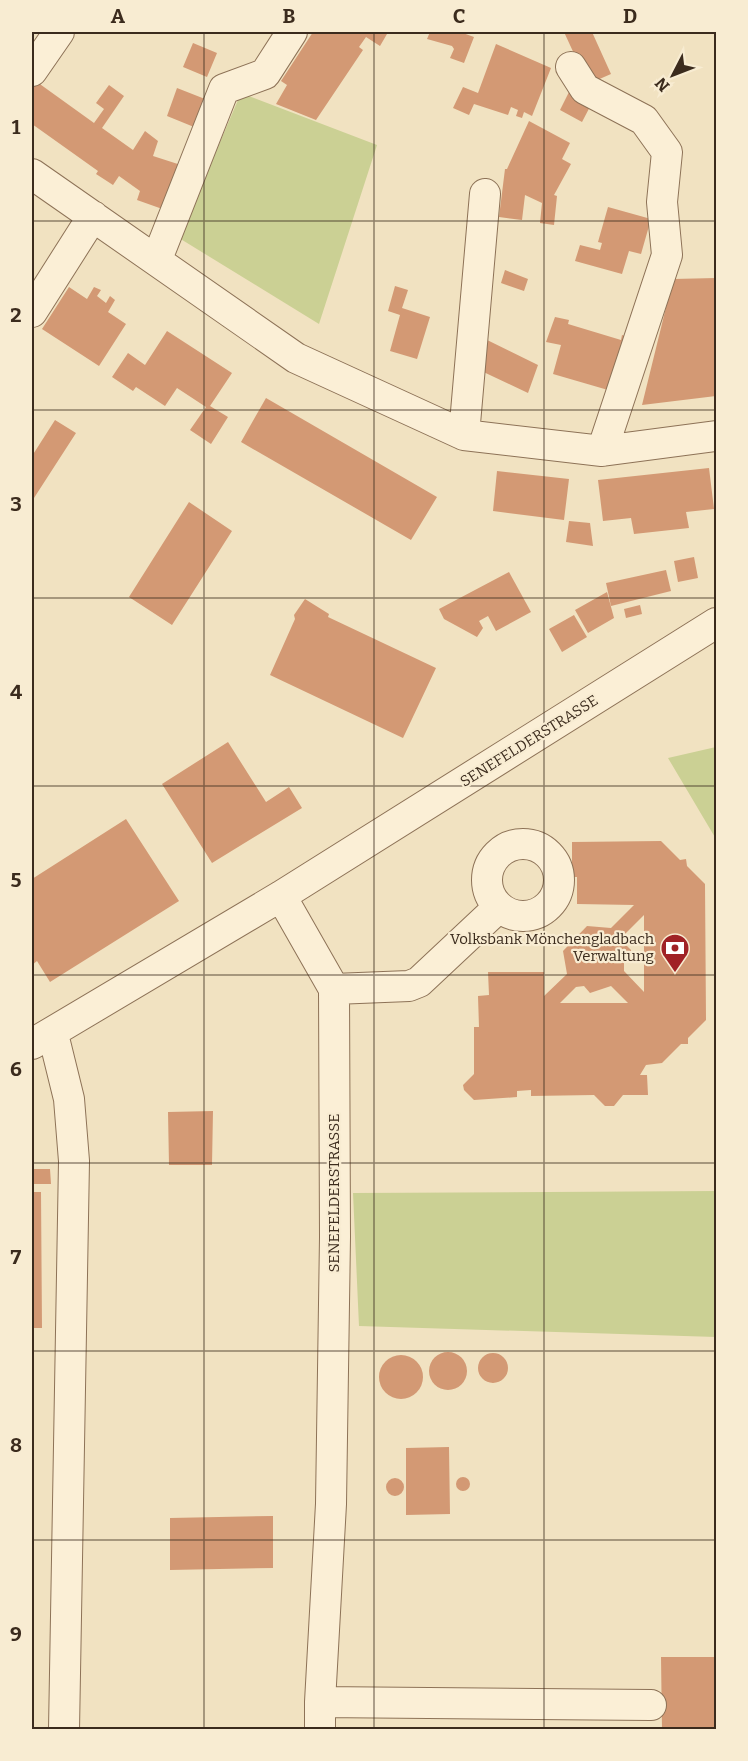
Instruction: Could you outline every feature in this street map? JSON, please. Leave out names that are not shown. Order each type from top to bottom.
[{"type":"street","points":[[32,71],[59,32]]},
{"type":"street","points":[[157,259],[224,89],[265,74],[292,32]]},
{"type":"street","points":[[571,67],[585,89],[644,120],[667,152],[662,202],[667,255],[602,451]]},
{"type":"street","points":[[32,174],[296,358],[464,435],[602,451],[717,436]]},
{"type":"street","points":[[464,435],[485,194]]},
{"type":"street","points":[[32,312],[93,216]]},
{"type":"street","name":"SENEFELDERSTRASSE","points":[[42,1039],[281,897],[717,623]]},
{"type":"street","points":[[281,897],[334,988],[408,986],[419,982],[500,907]]},
{"type":"street","name":"SENEFELDERSTRASSE","points":[[320,1716],[331,1503],[334,988]]},
{"type":"street","points":[[42,1039],[69,1099],[74,1161],[64,1730]]},
{"type":"street","points":[[320,1716],[651,1705]]},
{"type":"green space","points":[[241,93],[377,145],[319,324],[179,238]]},
{"type":"green space","points":[[716,747],[716,839],[668,758]]},
{"type":"green space","points":[[716,1191],[716,1337],[359,1326],[353,1193]]},
{"type":"building","points":[[313,32],[383,32],[387,34],[380,46],[366,37],[359,47],[363,50],[316,120],[276,104],[287,85],[281,81]]},
{"type":"building","points":[[430,32],[460,32],[474,37],[464,63],[450,58],[454,49],[452,46],[427,39]]},
{"type":"building","points":[[564,32],[592,32],[611,74],[588,84]]},
{"type":"building","points":[[193,43],[217,53],[207,77],[183,67]]},
{"type":"building","points":[[496,44],[551,68],[532,116],[524,112],[522,118],[516,116],[518,110],[511,107],[508,115],[474,104],[469,115],[453,108],[463,87],[478,93]]},
{"type":"building","points":[[37,82],[94,123],[104,109],[96,103],[109,85],[124,96],[102,128],[133,150],[145,131],[158,141],[153,156],[184,166],[168,211],[137,200],[140,191],[119,176],[113,185],[96,174],[98,171],[32,124],[32,90]]},
{"type":"building","points":[[177,88],[205,99],[194,127],[167,116]]},
{"type":"building","points":[[571,88],[593,101],[582,122],[560,110]]},
{"type":"building","points":[[529,121],[570,143],[562,159],[571,164],[554,195],[557,196],[554,225],[540,223],[542,203],[525,195],[522,220],[499,217],[505,169]]},
{"type":"building","points":[[608,207],[651,219],[641,254],[629,251],[622,274],[575,261],[580,245],[600,250],[602,243],[598,242]]},
{"type":"building","points":[[505,270],[528,279],[524,291],[501,283]]},
{"type":"building","points":[[716,278],[716,396],[642,405],[673,279]]},
{"type":"building","points":[[395,286],[408,290],[402,308],[430,317],[417,359],[390,351],[400,315],[388,311]]},
{"type":"building","points":[[69,287],[87,299],[94,287],[101,290],[97,296],[106,303],[110,296],[115,300],[108,312],[126,324],[99,366],[42,329]]},
{"type":"building","points":[[555,317],[569,320],[568,324],[621,340],[622,335],[635,339],[608,390],[553,374],[561,345],[546,342]]},
{"type":"building","points":[[167,331],[232,373],[210,406],[228,417],[211,444],[190,430],[206,407],[177,388],[165,406],[136,387],[133,391],[112,377],[128,353],[145,365]]},
{"type":"building","points":[[479,336],[538,365],[528,393],[475,368]]},
{"type":"building","points":[[266,398],[437,497],[411,540],[241,442]]},
{"type":"building","points":[[55,420],[76,433],[34,498],[32,456]]},
{"type":"building","points":[[709,468],[714,509],[686,512],[689,528],[634,534],[631,518],[603,521],[598,480]]},
{"type":"building","points":[[497,471],[569,479],[564,520],[493,511]]},
{"type":"building","points":[[189,502],[232,531],[172,625],[129,597]]},
{"type":"building","points":[[569,521],[590,523],[593,546],[566,542]]},
{"type":"building","points":[[694,557],[698,578],[678,582],[674,561]]},
{"type":"building","points":[[666,570],[671,591],[611,606],[606,583]]},
{"type":"building","points":[[509,572],[531,612],[496,631],[488,616],[479,621],[483,628],[477,637],[444,619],[439,609]]},
{"type":"building","points":[[607,592],[614,618],[588,633],[575,610]]},
{"type":"building","points":[[305,599],[329,614],[328,617],[436,668],[403,738],[270,675],[295,619],[294,615]]},
{"type":"building","points":[[640,605],[642,614],[626,618],[624,609]]},
{"type":"building","points":[[574,615],[587,637],[562,652],[549,629]]},
{"type":"building","points":[[228,742],[266,802],[289,787],[302,808],[212,863],[162,784]]},
{"type":"building","points":[[126,819],[179,901],[50,982],[37,961],[32,965],[32,879]]},
{"type":"building","name":"Volksbank Mönchengladbach Verwaltung","points":[[661,841],[680,860],[686,859],[687,866],[705,884],[706,1020],[688,1038],[688,1044],[681,1044],[662,1063],[646,1065],[640,1075],[647,1075],[648,1095],[623,1095],[614,1106],[605,1106],[594,1095],[531,1096],[531,1090],[517,1091],[517,1097],[474,1100],[464,1090],[463,1085],[474,1074],[474,1027],[479,1027],[478,996],[489,995],[488,972],[544,972],[544,996],[567,974],[563,951],[587,926],[611,928],[634,905],[577,904],[577,877],[572,877],[572,842]],"holes":[[[644,915],[644,992],[624,971],[624,963],[630,957],[631,950],[623,942],[623,936]],[[584,986],[590,993],[611,986],[628,1003],[560,1003],[576,987]]]},
{"type":"building","points":[[213,1111],[212,1165],[169,1165],[168,1112]]},
{"type":"building","points":[[32,1169],[50,1169],[51,1184],[32,1184]]},
{"type":"building","points":[[32,1192],[41,1192],[42,1328],[32,1328]]},
{"type":"building","points":[[448,1352],[461,1358],[467,1371],[461,1384],[448,1390],[435,1384],[429,1371],[435,1358]]},
{"type":"building","points":[[493,1353],[499,1354],[507,1362],[507,1374],[499,1382],[493,1383],[487,1382],[479,1374],[478,1368],[479,1362],[487,1354]]},
{"type":"building","points":[[401,1355],[416,1362],[423,1377],[416,1392],[401,1399],[386,1392],[379,1377],[386,1362]]},
{"type":"building","points":[[449,1447],[450,1514],[406,1515],[406,1448]]},
{"type":"building","points":[[463,1477],[468,1479],[470,1484],[468,1489],[463,1491],[458,1489],[456,1484],[458,1479]]},
{"type":"building","points":[[395,1478],[401,1481],[404,1487],[401,1493],[395,1496],[389,1493],[386,1487],[389,1481]]},
{"type":"building","points":[[273,1516],[273,1568],[170,1570],[170,1518]]},
{"type":"building","points":[[661,1657],[716,1657],[716,1730],[662,1730]]},
{"type":"place","name":"Volksbank Mönchengladbach Verwaltung","points":[[675,974]]}]
